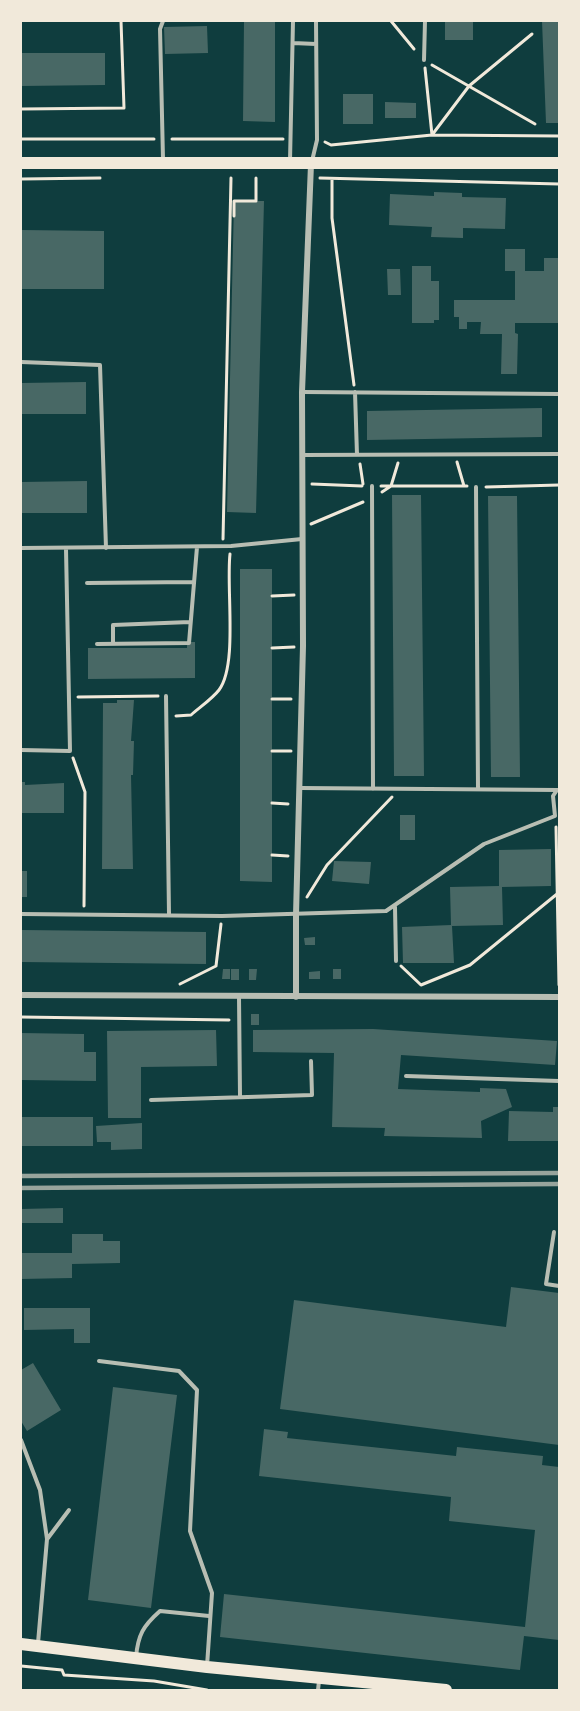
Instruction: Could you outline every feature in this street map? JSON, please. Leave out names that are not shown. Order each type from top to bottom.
[{"type":"main road","points":[[21,164],[559,163]]},
{"type":"main road","points":[[21,1644],[207,1667],[446,1690]]},
{"type":"street","points":[[296,997],[303,646],[302,393],[311,164]]},
{"type":"street","points":[[21,995],[559,997]]},
{"type":"lane","points":[[157,21],[160,28],[164,163]]},
{"type":"lane","points":[[160,28],[163,21]]},
{"type":"lane","points":[[290,165],[293,21]]},
{"type":"lane","points":[[311,164],[317,140],[316,21]]},
{"type":"lane","points":[[424,21],[424,60]]},
{"type":"lane","points":[[293,43],[316,44]]},
{"type":"lane","points":[[21,362],[100,365],[106,548]]},
{"type":"lane","points":[[355,392],[357,455]]},
{"type":"lane","points":[[302,393],[559,394]]},
{"type":"lane","points":[[304,454],[559,454]]},
{"type":"lane","points":[[372,486],[373,789]]},
{"type":"lane","points":[[476,487],[478,789]]},
{"type":"lane","points":[[21,548],[231,546],[303,539]]},
{"type":"lane","points":[[97,644],[189,643],[197,547]]},
{"type":"lane","points":[[21,750],[70,751],[66,549]]},
{"type":"lane","points":[[87,583],[193,582]]},
{"type":"lane","points":[[113,644],[113,625],[190,622]]},
{"type":"lane","points":[[166,696],[169,914]]},
{"type":"lane","points":[[300,788],[558,790]]},
{"type":"lane","points":[[21,914],[222,916],[372,913],[395,907],[483,844],[555,816],[554,796],[558,790]]},
{"type":"lane","points":[[395,907],[396,961]]},
{"type":"lane","points":[[239,997],[240,1096]]},
{"type":"lane","points":[[151,1100],[312,1095],[311,1061]]},
{"type":"lane","points":[[406,1076],[559,1081]]},
{"type":"lane","points":[[554,1232],[546,1284],[559,1286]]},
{"type":"lane","points":[[99,1361],[179,1371],[197,1390],[190,1531],[212,1593],[207,1667]]},
{"type":"lane","points":[[21,1440],[40,1490],[47,1539],[38,1647]]},
{"type":"lane","points":[[47,1539],[69,1510]]},
{"type":"lane","points":[[136,1659],[138,1637],[145,1625],[160,1611],[209,1617]]},
{"type":"lane","points":[[318,1690],[319,1677]]},
{"type":"path","points":[[21,109],[124,108],[121,21]]},
{"type":"path","points":[[391,21],[424,60],[535,124]]},
{"type":"path","points":[[424,60],[432,135],[469,86],[532,34]]},
{"type":"path","points":[[248,178],[266,177]]},
{"type":"path","points":[[309,177],[332,180],[559,184]]},
{"type":"path","points":[[21,179],[103,178]]},
{"type":"path","points":[[223,546],[231,178],[239,178]]},
{"type":"path","points":[[234,216],[234,201],[256,201],[256,178]]},
{"type":"path","points":[[332,180],[332,218],[355,392]]},
{"type":"path","points":[[304,527],[372,498],[391,486],[400,454]]},
{"type":"path","points":[[456,454],[464,486]]},
{"type":"path","points":[[357,455],[363,486]]},
{"type":"path","points":[[304,483],[476,487],[559,485]]},
{"type":"path","points":[[166,716],[191,715],[219,690],[227,673],[230,653],[227,577],[231,546]]},
{"type":"path","points":[[272,596],[303,594]]},
{"type":"path","points":[[272,648],[303,646]]},
{"type":"path","points":[[70,697],[166,696]]},
{"type":"path","points":[[272,699],[302,699]]},
{"type":"path","points":[[70,751],[85,792],[84,914]]},
{"type":"path","points":[[272,751],[301,751]]},
{"type":"path","points":[[296,915],[327,865],[398,789]]},
{"type":"path","points":[[272,803],[300,804]]},
{"type":"path","points":[[555,827],[559,985]]},
{"type":"path","points":[[396,961],[421,985],[470,965],[557,894]]},
{"type":"path","points":[[179,985],[216,966],[222,916]]},
{"type":"path","points":[[21,1017],[240,1020]]},
{"type":"path","points":[[21,1666],[63,1670],[63,1675],[154,1681],[207,1690]]},
{"type":"building","points":[[244,21],[275,21],[275,122],[243,121]]},
{"type":"building","points":[[445,21],[473,21],[473,40],[445,40]]},
{"type":"building","points":[[542,21],[559,21],[559,123],[546,123]]},
{"type":"building","points":[[207,26],[208,53],[165,54],[164,27]]},
{"type":"building","points":[[21,53],[105,53],[105,85],[21,86]]},
{"type":"building","points":[[343,94],[373,94],[373,124],[343,124]]},
{"type":"building","points":[[385,102],[416,103],[416,118],[385,118]]},
{"type":"building","points":[[434,192],[462,193],[462,197],[506,198],[505,229],[463,228],[463,238],[431,237],[432,227],[389,225],[390,194],[434,196]]},
{"type":"building","points":[[234,201],[264,201],[256,513],[227,512]]},
{"type":"building","points":[[21,230],[104,231],[104,289],[21,289]]},
{"type":"building","points":[[505,249],[525,249],[525,271],[544,271],[544,258],[559,258],[559,323],[515,323],[515,333],[518,334],[517,374],[501,374],[502,334],[480,334],[481,322],[467,322],[467,329],[459,329],[459,317],[454,317],[454,300],[515,300],[515,271],[505,271]]},
{"type":"building","points":[[412,266],[431,266],[431,281],[439,281],[439,320],[434,320],[434,323],[412,323]]},
{"type":"building","points":[[387,269],[400,269],[401,295],[388,295]]},
{"type":"building","points":[[86,382],[86,414],[21,414],[21,383]]},
{"type":"building","points":[[542,408],[542,437],[367,440],[367,411]]},
{"type":"building","points":[[87,481],[87,513],[21,513],[21,482]]},
{"type":"building","points":[[392,495],[421,495],[424,776],[394,776]]},
{"type":"building","points":[[488,496],[517,496],[520,777],[491,777]]},
{"type":"building","points":[[240,569],[272,569],[272,882],[240,881]]},
{"type":"building","points":[[187,642],[195,642],[195,678],[88,679],[88,648],[187,648]]},
{"type":"building","points":[[117,700],[134,700],[131,741],[134,741],[133,775],[131,775],[133,869],[102,869],[103,703],[117,703]]},
{"type":"building","points":[[21,782],[25,782],[25,785],[64,783],[64,813],[21,813]]},
{"type":"building","points":[[400,815],[415,815],[415,840],[400,840]]},
{"type":"building","points":[[551,849],[551,886],[502,887],[503,925],[452,926],[454,963],[403,963],[402,927],[451,925],[450,887],[499,886],[499,850]]},
{"type":"building","points":[[334,861],[371,862],[369,884],[332,881]]},
{"type":"building","points":[[21,871],[27,871],[27,897],[21,897]]},
{"type":"building","points":[[21,930],[206,932],[206,964],[21,962]]},
{"type":"building","points":[[315,937],[315,945],[305,945],[304,938]]},
{"type":"building","points":[[223,969],[230,969],[230,979],[222,979]]},
{"type":"building","points":[[231,969],[239,969],[239,980],[231,980]]},
{"type":"building","points":[[249,969],[257,969],[256,980],[249,980]]},
{"type":"building","points":[[333,969],[341,969],[341,979],[333,979]]},
{"type":"building","points":[[320,971],[320,979],[309,979],[309,972]]},
{"type":"building","points":[[251,1014],[259,1014],[259,1025],[251,1025]]},
{"type":"building","points":[[373,1029],[557,1041],[555,1065],[401,1055],[398,1089],[480,1092],[480,1088],[506,1089],[512,1107],[481,1121],[482,1138],[384,1136],[385,1128],[332,1127],[334,1053],[253,1052],[253,1030]]},
{"type":"building","points":[[216,1030],[217,1066],[141,1067],[141,1118],[108,1118],[107,1031]]},
{"type":"building","points":[[21,1033],[84,1034],[84,1052],[96,1052],[96,1081],[21,1080]]},
{"type":"building","points":[[553,1107],[559,1107],[559,1141],[508,1141],[509,1111],[553,1112]]},
{"type":"building","points":[[21,1117],[93,1117],[93,1146],[21,1146]]},
{"type":"building","points":[[142,1123],[142,1149],[111,1150],[111,1142],[97,1142],[96,1126]]},
{"type":"building","points":[[63,1208],[63,1223],[21,1223],[21,1209]]},
{"type":"building","points":[[72,1234],[103,1234],[103,1241],[120,1241],[120,1263],[72,1264],[72,1278],[21,1279],[21,1253],[72,1253]]},
{"type":"building","points":[[511,1287],[559,1293],[559,1445],[280,1409],[294,1300],[506,1327]]},
{"type":"building","points":[[24,1308],[90,1308],[90,1343],[74,1343],[74,1329],[24,1330]]},
{"type":"building","points":[[33,1363],[61,1410],[27,1431],[21,1421],[21,1370]]},
{"type":"building","points":[[113,1387],[177,1395],[151,1608],[88,1600]]},
{"type":"building","points":[[264,1429],[288,1432],[287,1438],[456,1456],[457,1447],[543,1456],[542,1465],[559,1467],[559,1640],[524,1636],[520,1670],[220,1637],[224,1594],[525,1627],[535,1530],[449,1521],[451,1497],[259,1476]]},
{"type":"railway","points":[[21,1176],[559,1173]]},
{"type":"railway","points":[[21,1188],[559,1184]]}]
